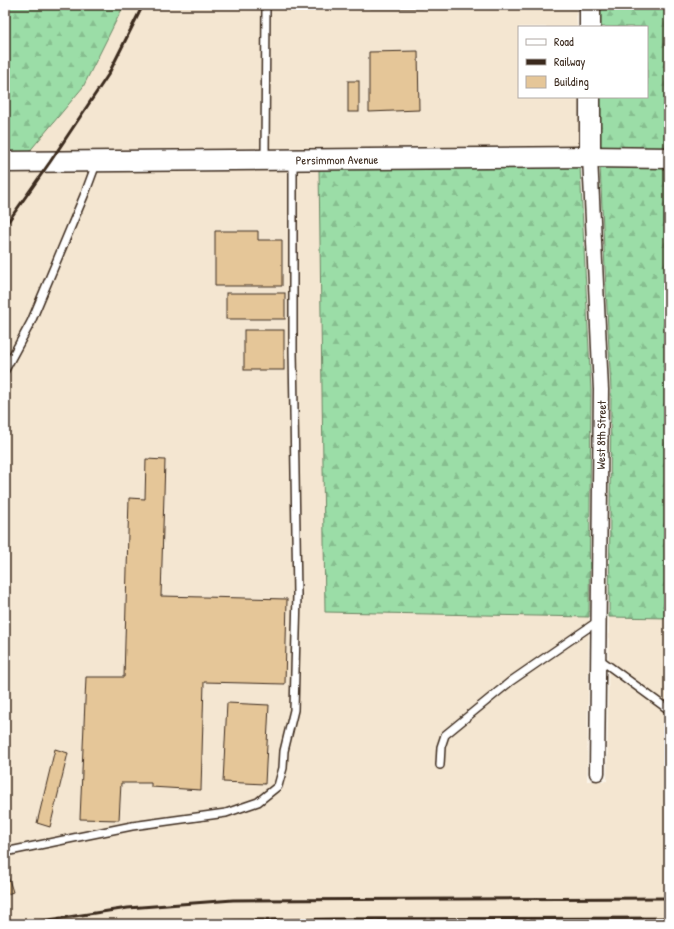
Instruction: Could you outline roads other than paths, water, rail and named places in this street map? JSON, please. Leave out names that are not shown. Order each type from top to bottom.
[{"type":"street","points":[[590,5],[590,26]]},
{"type":"street","name":"West 8th Street","points":[[590,98],[590,157],[601,390],[597,772]]},
{"type":"street","name":"Persimmon Avenue","points":[[5,162],[590,157],[669,158]]},
{"type":"lane","points":[[265,160],[266,5]]},
{"type":"lane","points":[[5,852],[132,826],[226,813],[258,802],[278,786],[283,768],[284,751],[294,710],[297,595],[293,350],[293,160]]},
{"type":"lane","points":[[5,370],[31,322],[97,162]]},
{"type":"lane","points":[[440,765],[441,748],[445,735],[512,681],[598,621]]},
{"type":"lane","points":[[598,658],[669,710]]},
{"type":"railway","points":[[5,226],[108,75],[143,5]]},
{"type":"railway","points":[[22,924],[128,908],[233,900],[669,898]]},
{"type":"railway","points":[[196,924],[235,921],[334,919],[669,918]]}]
